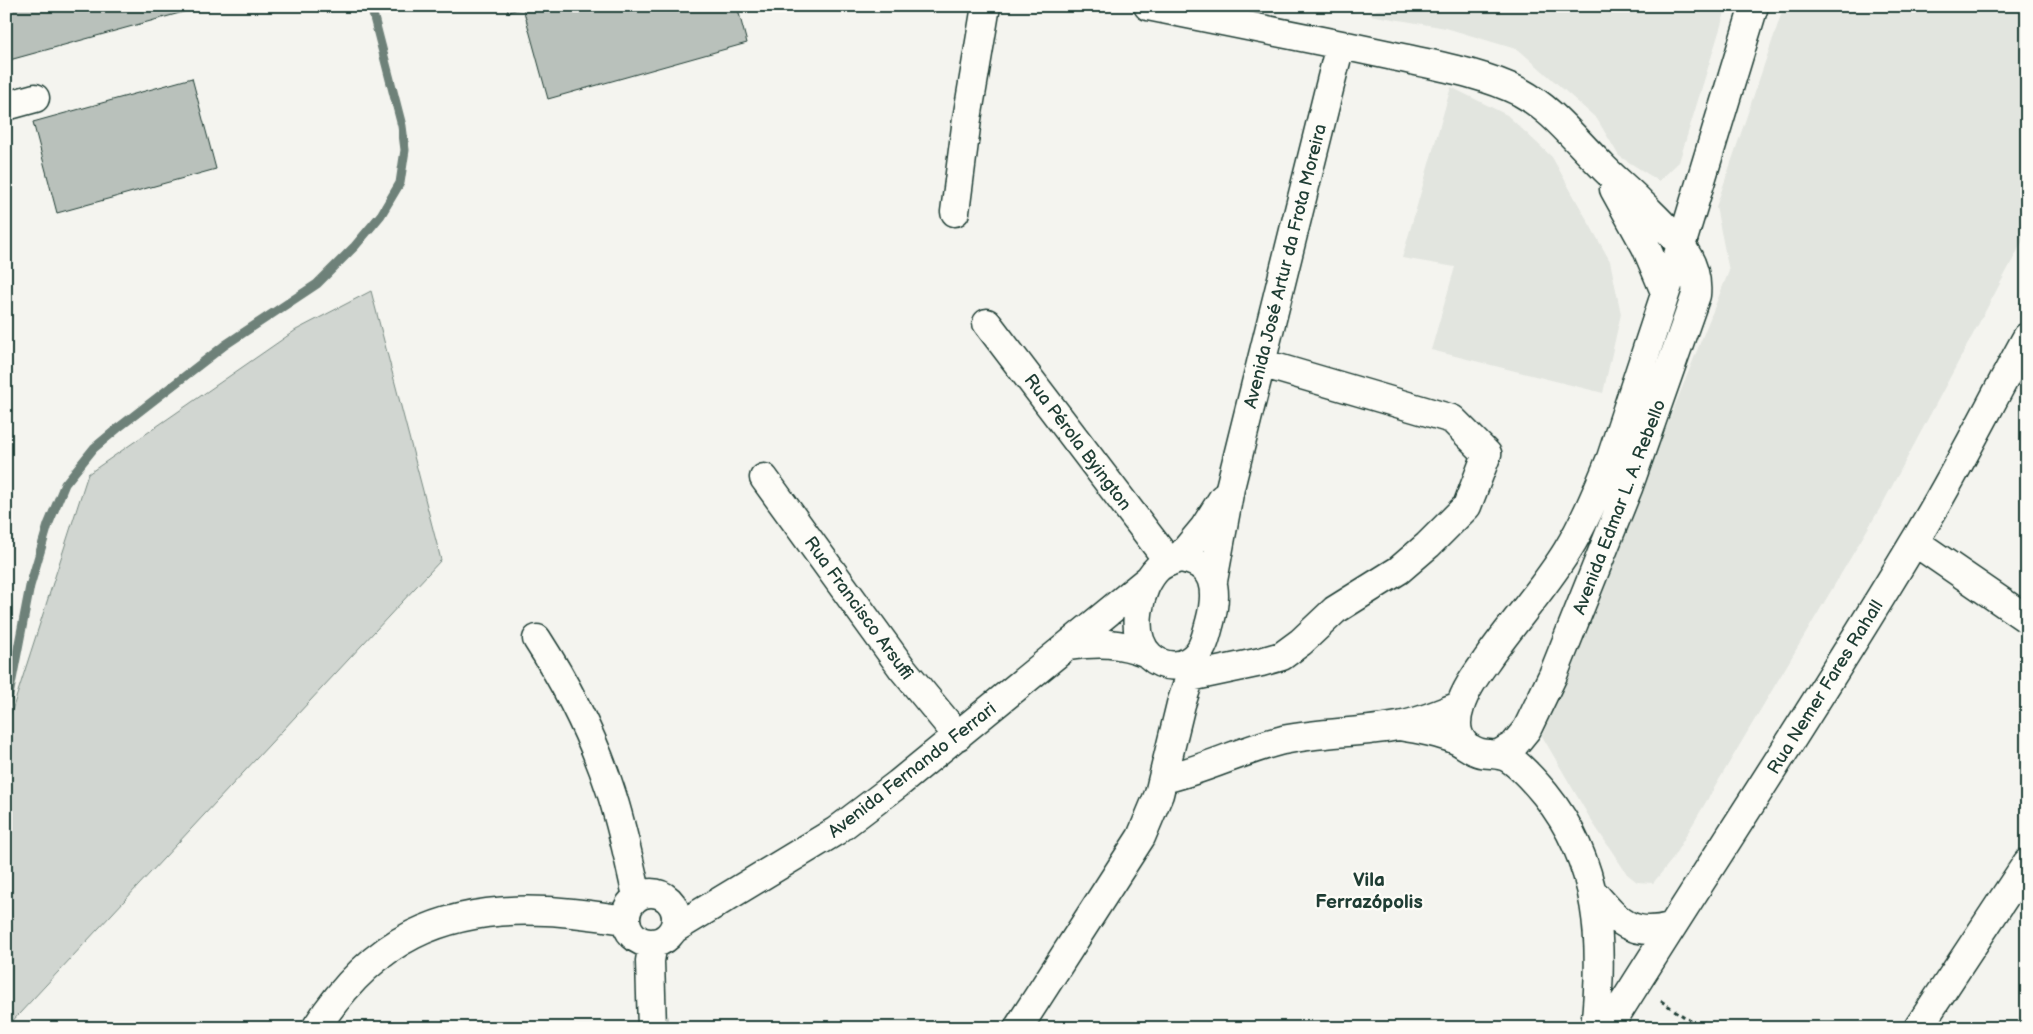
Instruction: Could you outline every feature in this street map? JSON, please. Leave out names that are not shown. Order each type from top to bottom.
[{"type":"street","points":[[955,212],[967,120],[986,6]]},
{"type":"street","points":[[1148,6],[1340,45],[1468,74],[1520,92],[1557,120],[1601,166],[1637,198],[1681,246]]},
{"type":"street","name":"Avenida Edmar L. A. Rebello","points":[[1464,743],[1457,727],[1460,706],[1477,674],[1568,550],[1583,522],[1611,458],[1681,246],[1754,6]]},
{"type":"street","name":"Avenida José Artur da Frota Moreira","points":[[1213,581],[1230,488],[1340,45]]},
{"type":"street","points":[[6,106],[35,98]]},
{"type":"street","points":[[1601,166],[1646,247],[1665,292]]},
{"type":"street","name":"Avenida Edmar L. A. Rebello","points":[[1499,754],[1518,742],[1534,715],[1573,628],[1634,471],[1696,295],[1694,270],[1681,246]]},
{"type":"street","name":"Rua Pérola Byington","points":[[987,323],[1166,566]]},
{"type":"street","name":"Rua Nemer Fares Rahall","points":[[1608,1028],[1670,927],[1810,714],[1915,542],[2027,338]]},
{"type":"street","points":[[1069,646],[1090,643],[1116,643],[1172,666],[1182,664],[1236,668],[1282,656],[1301,642],[1335,610],[1399,570],[1428,545],[1467,506],[1486,454],[1452,419],[1261,363]]},
{"type":"street","name":"Rua Francisco Arsuffi","points":[[764,478],[902,668],[958,736]]},
{"type":"street","name":"Avenida José Artur da Frota Moreira","points":[[1166,566],[1204,528],[1230,488]]},
{"type":"street","points":[[1915,542],[2027,618]]},
{"type":"street","points":[[1018,1028],[1141,837],[1150,817],[1163,779],[1171,742],[1194,665],[1212,614],[1215,594],[1213,581],[1196,562],[1166,566],[1144,590],[1138,618],[1139,635],[1152,657],[1167,693],[1171,742]]},
{"type":"street","name":"Avenida Fernando Ferrari","points":[[748,883],[836,831],[898,784],[1166,566]]},
{"type":"street","points":[[537,639],[563,679],[594,746],[611,791],[631,908],[632,936],[639,941],[663,936],[748,883]]},
{"type":"street","points":[[1163,779],[1196,771],[1256,748],[1283,740],[1328,733],[1399,726],[1460,706]]},
{"type":"street","points":[[1399,726],[1433,732],[1464,743],[1481,753],[1499,754],[1509,758],[1522,770],[1559,813],[1576,841],[1592,890],[1599,957],[1595,1028]]},
{"type":"street","points":[[1918,1028],[2027,863]]},
{"type":"street","points":[[316,1028],[330,1005],[367,966],[390,947],[435,924],[465,916],[514,911],[631,908],[654,893],[668,899],[708,894],[748,883]]},
{"type":"street","points":[[1592,890],[1616,917],[1636,929],[1649,932],[1670,927]]},
{"type":"street","points":[[652,1028],[650,961],[676,913],[668,899]]},
{"type":"path","points":[[1636,983],[1701,1028]]},
{"type":"shaded area","points":[[1381,6],[1727,6],[1679,162],[1659,181],[1619,156],[1597,119],[1519,50],[1446,28],[1370,15]]},
{"type":"shaded area","points":[[1784,6],[2027,6],[2027,233],[1883,503],[1671,861],[1653,883],[1637,882],[1627,874],[1591,820],[1542,736],[1729,271],[1716,207]]},
{"type":"shaded area","points":[[1451,87],[1507,115],[1552,157],[1610,261],[1621,314],[1603,393],[1431,350],[1455,267],[1402,258]]},
{"type":"shaded area","points":[[371,291],[441,560],[6,1028],[7,726],[88,474],[296,330]]},
{"type":"building","points":[[14,6],[185,6],[187,11],[6,61],[6,10],[14,8]]},
{"type":"building","points":[[507,6],[737,6],[747,43],[548,99],[523,8],[508,12]]},
{"type":"building","points":[[192,78],[216,169],[57,213],[33,122]]},
{"type":"waterway","points":[[6,711],[30,586],[48,525],[65,484],[94,448],[118,428],[225,345],[317,284],[355,246],[381,215],[400,183],[405,150],[402,126],[371,6]]},
{"type":"district","name":"Vila Ferrazópolis","points":[[1369,890]]}]
